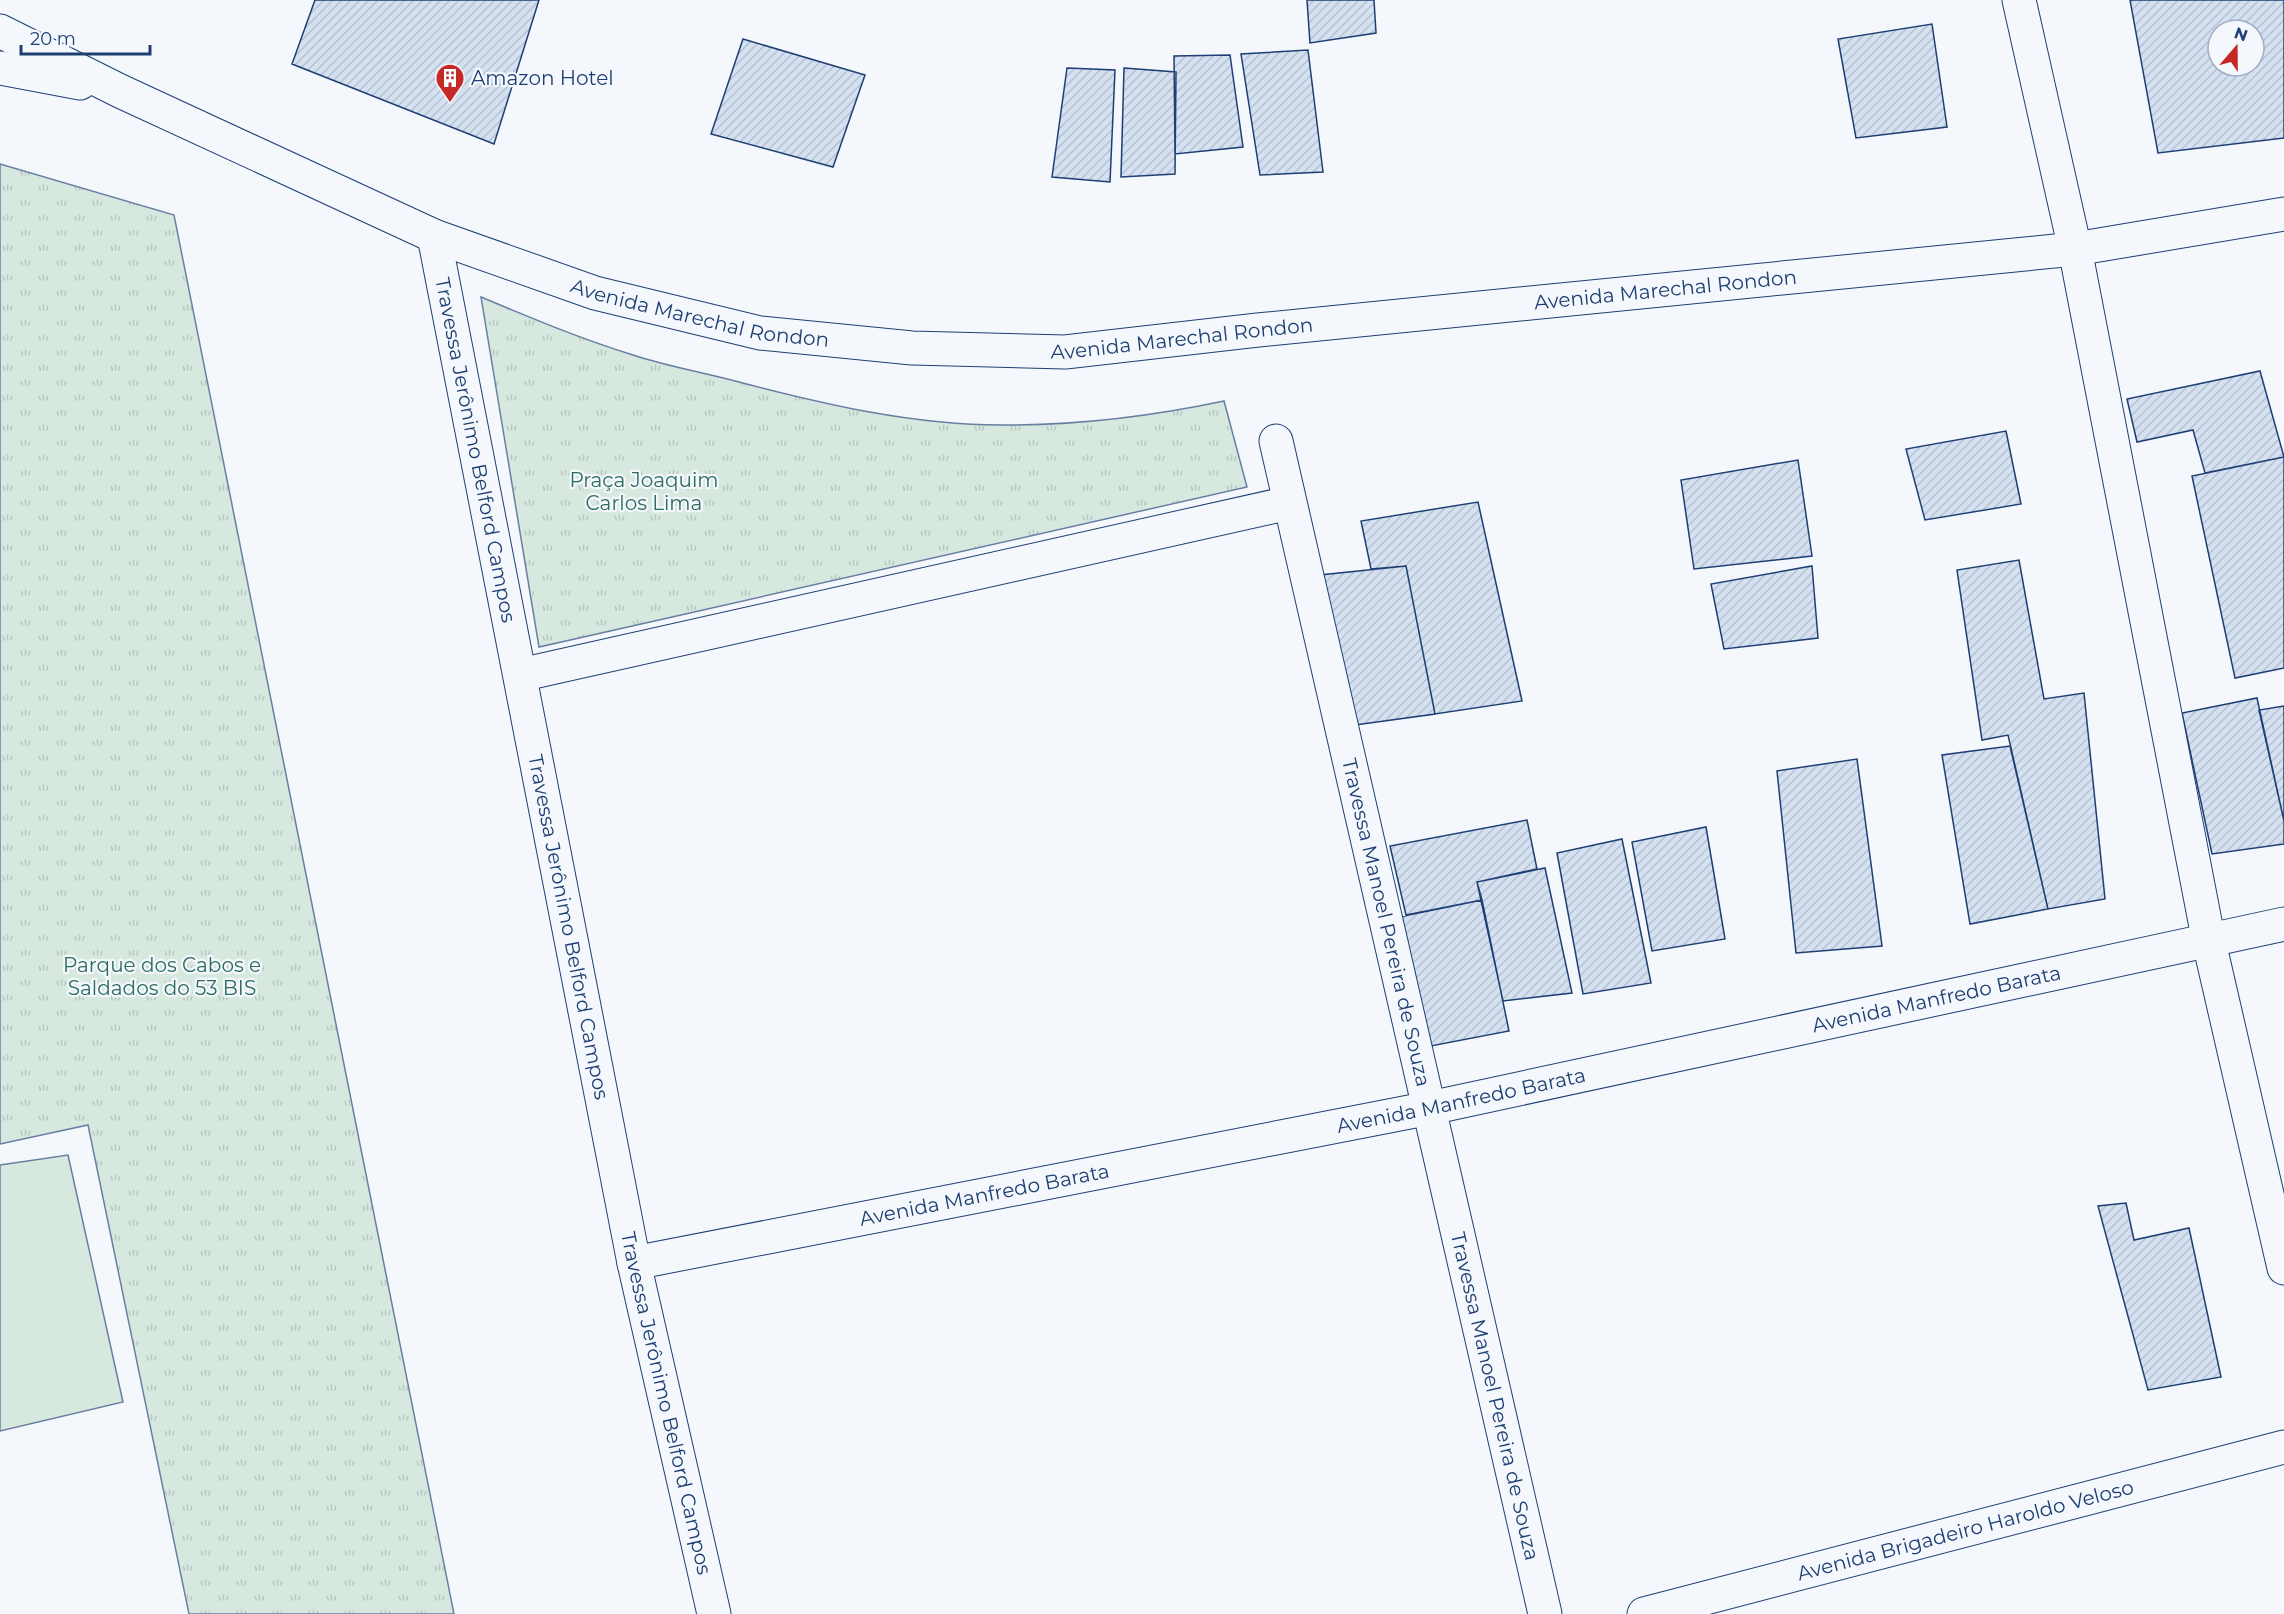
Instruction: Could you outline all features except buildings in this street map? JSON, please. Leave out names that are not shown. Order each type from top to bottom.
[{"type":"street","points":[[2019,0],[2075,249],[2209,942],[2284,1268]]},
{"type":"street","points":[[0,31],[120,91]]},
{"type":"street","points":[[0,68],[120,91]]},
{"type":"street","name":"Avenida Marechal Rondon","points":[[120,91],[434,236],[595,293],[760,333],[912,348],[1065,352],[1258,330],[2075,249],[2284,214]]},
{"type":"street","name":"Travessa Jerônimo Belford Campos","points":[[434,236],[634,1263],[714,1614]]},
{"type":"street","name":"Travessa Manoel Pereira de Souza","points":[[1276,441],[1545,1614]]},
{"type":"street","points":[[520,675],[1289,503]]},
{"type":"street","name":"Avenida Manfredo Barata","points":[[634,1263],[1430,1108],[2284,924]]},
{"type":"street","name":"Avenida Brigadeiro Haroldo Veloso","points":[[1644,1614],[2284,1447]]},
{"type":"green space","name":"Parque dos Cabos e Saldados do 53 BIS","points":[[0,164],[174,215],[454,1614],[189,1614],[88,1125],[0,1144]]},
{"type":"green space","name":"Praça Joaquim Carlos Lima","points":[[481,297],[575,335],[645,359],[802,398],[904,418],[973,424],[1062,423],[1143,415],[1224,401],[1247,487],[539,647]]},
{"type":"green space","points":[[68,1155],[123,1402],[0,1431],[0,1165]]},
{"type":"place","name":"Amazon Hotel","points":[[450,104]]}]
